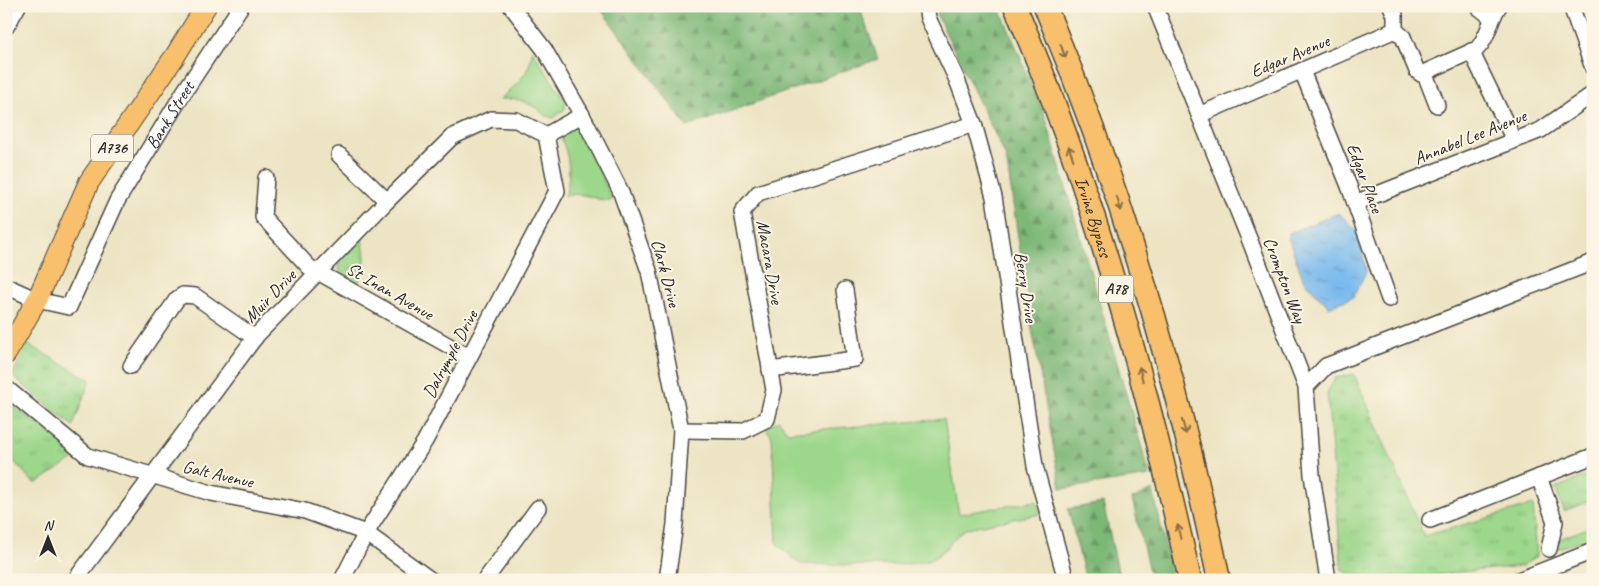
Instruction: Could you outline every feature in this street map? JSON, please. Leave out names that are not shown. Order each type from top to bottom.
[{"type":"highway","name":"Irvine Bypass","points":[[1015,6],[1045,79],[1128,327],[1169,484],[1190,580]]},
{"type":"highway","name":"Irvine Bypass","points":[[1045,6],[1114,191],[1148,302],[1198,479],[1219,580]]},
{"type":"main road","name":"Bank Street","points":[[6,354],[37,300],[89,182],[175,56],[206,6]]},
{"type":"street","points":[[6,27],[18,6]]},
{"type":"street","name":"Bank Street","points":[[37,300],[69,307],[117,201],[184,92],[241,6]]},
{"type":"street","name":"Clark Drive","points":[[511,6],[544,49],[582,115],[620,190],[649,272],[681,430],[675,524],[667,580]]},
{"type":"street","name":"Berry Drive","points":[[926,6],[928,18],[957,80],[974,124],[994,197],[1035,466],[1066,580]]},
{"type":"street","name":"Crompton Way","points":[[1155,6],[1306,387],[1312,475],[1328,580]]},
{"type":"street","points":[[1391,6],[1395,15],[1395,30],[1403,38],[1417,71],[1421,74],[1425,74],[1482,44],[1495,12],[1477,6]]},
{"type":"street","points":[[1572,6],[1593,68]]},
{"type":"street","name":"Edgar Avenue","points":[[1199,115],[1302,72],[1395,30]]},
{"type":"street","points":[[1471,51],[1514,140]]},
{"type":"street","name":"Edgar Place","points":[[1302,72],[1355,203],[1389,299]]},
{"type":"street","points":[[1425,74],[1437,105]]},
{"type":"street","name":"Annabel Lee Avenue","points":[[1355,203],[1541,130],[1593,94]]},
{"type":"street","points":[[546,135],[582,115]]},
{"type":"street","name":"Muir Drive","points":[[75,580],[255,338],[387,201],[452,138],[491,119],[516,120],[546,135]]},
{"type":"street","name":"Macara Drive","points":[[681,430],[743,431],[767,420],[774,390],[742,212],[758,193],[974,124]]},
{"type":"street","name":"Dalrymple Drive","points":[[342,580],[366,533],[425,441],[557,191],[546,135]]},
{"type":"street","points":[[339,155],[387,201]]},
{"type":"street","name":"St Inan Avenue","points":[[266,178],[263,217],[309,267],[470,358]]},
{"type":"street","points":[[1306,387],[1326,366],[1593,262]]},
{"type":"street","points":[[6,286],[37,300]]},
{"type":"street","points":[[770,370],[855,359],[845,290]]},
{"type":"street","points":[[131,366],[177,299],[183,295],[195,296],[255,338]]},
{"type":"street","name":"Galt Avenue","points":[[6,388],[88,456],[211,493],[304,511],[366,533],[431,580]]},
{"type":"street","points":[[1430,520],[1593,456]]},
{"type":"street","points":[[1540,477],[1555,522],[1549,549]]},
{"type":"street","points":[[486,580],[538,508]]},
{"type":"street","points":[[1519,580],[1593,551]]},
{"type":"green space","points":[[606,6],[859,6],[878,59],[687,127],[600,8]]},
{"type":"green space","points":[[940,6],[999,6],[1046,119],[1150,476],[1061,489],[1031,324],[1006,157],[937,15]]},
{"type":"green space","points":[[532,50],[565,101],[565,109],[554,118],[547,116],[522,101],[500,99],[526,72]]},
{"type":"green space","points":[[569,125],[581,127],[612,200],[579,194],[565,196],[569,173],[566,150],[560,135]]},
{"type":"green space","points":[[361,237],[365,261],[363,273],[357,284],[341,273],[338,262]]},
{"type":"green space","points":[[27,344],[90,380],[73,426],[12,376]]},
{"type":"green space","points":[[1354,374],[1424,536],[1533,505],[1537,556],[1522,566],[1383,580],[1361,580],[1342,570],[1327,393],[1335,378]]},
{"type":"green space","points":[[6,401],[80,455],[35,484],[6,453]]},
{"type":"green space","points":[[944,419],[959,514],[1036,501],[1040,514],[967,528],[932,559],[907,564],[800,564],[777,544],[772,437],[766,428],[779,420],[787,432]]},
{"type":"green space","points":[[1593,473],[1593,500],[1564,511],[1555,488]]},
{"type":"green space","points":[[1153,490],[1173,580],[1151,580],[1132,499]]},
{"type":"green space","points":[[1103,503],[1120,580],[1086,580],[1068,509]]},
{"type":"green space","points":[[1593,526],[1593,537],[1552,550],[1551,542]]},
{"type":"water","points":[[1339,213],[1359,233],[1366,272],[1353,297],[1329,307],[1304,281],[1287,234]]}]
